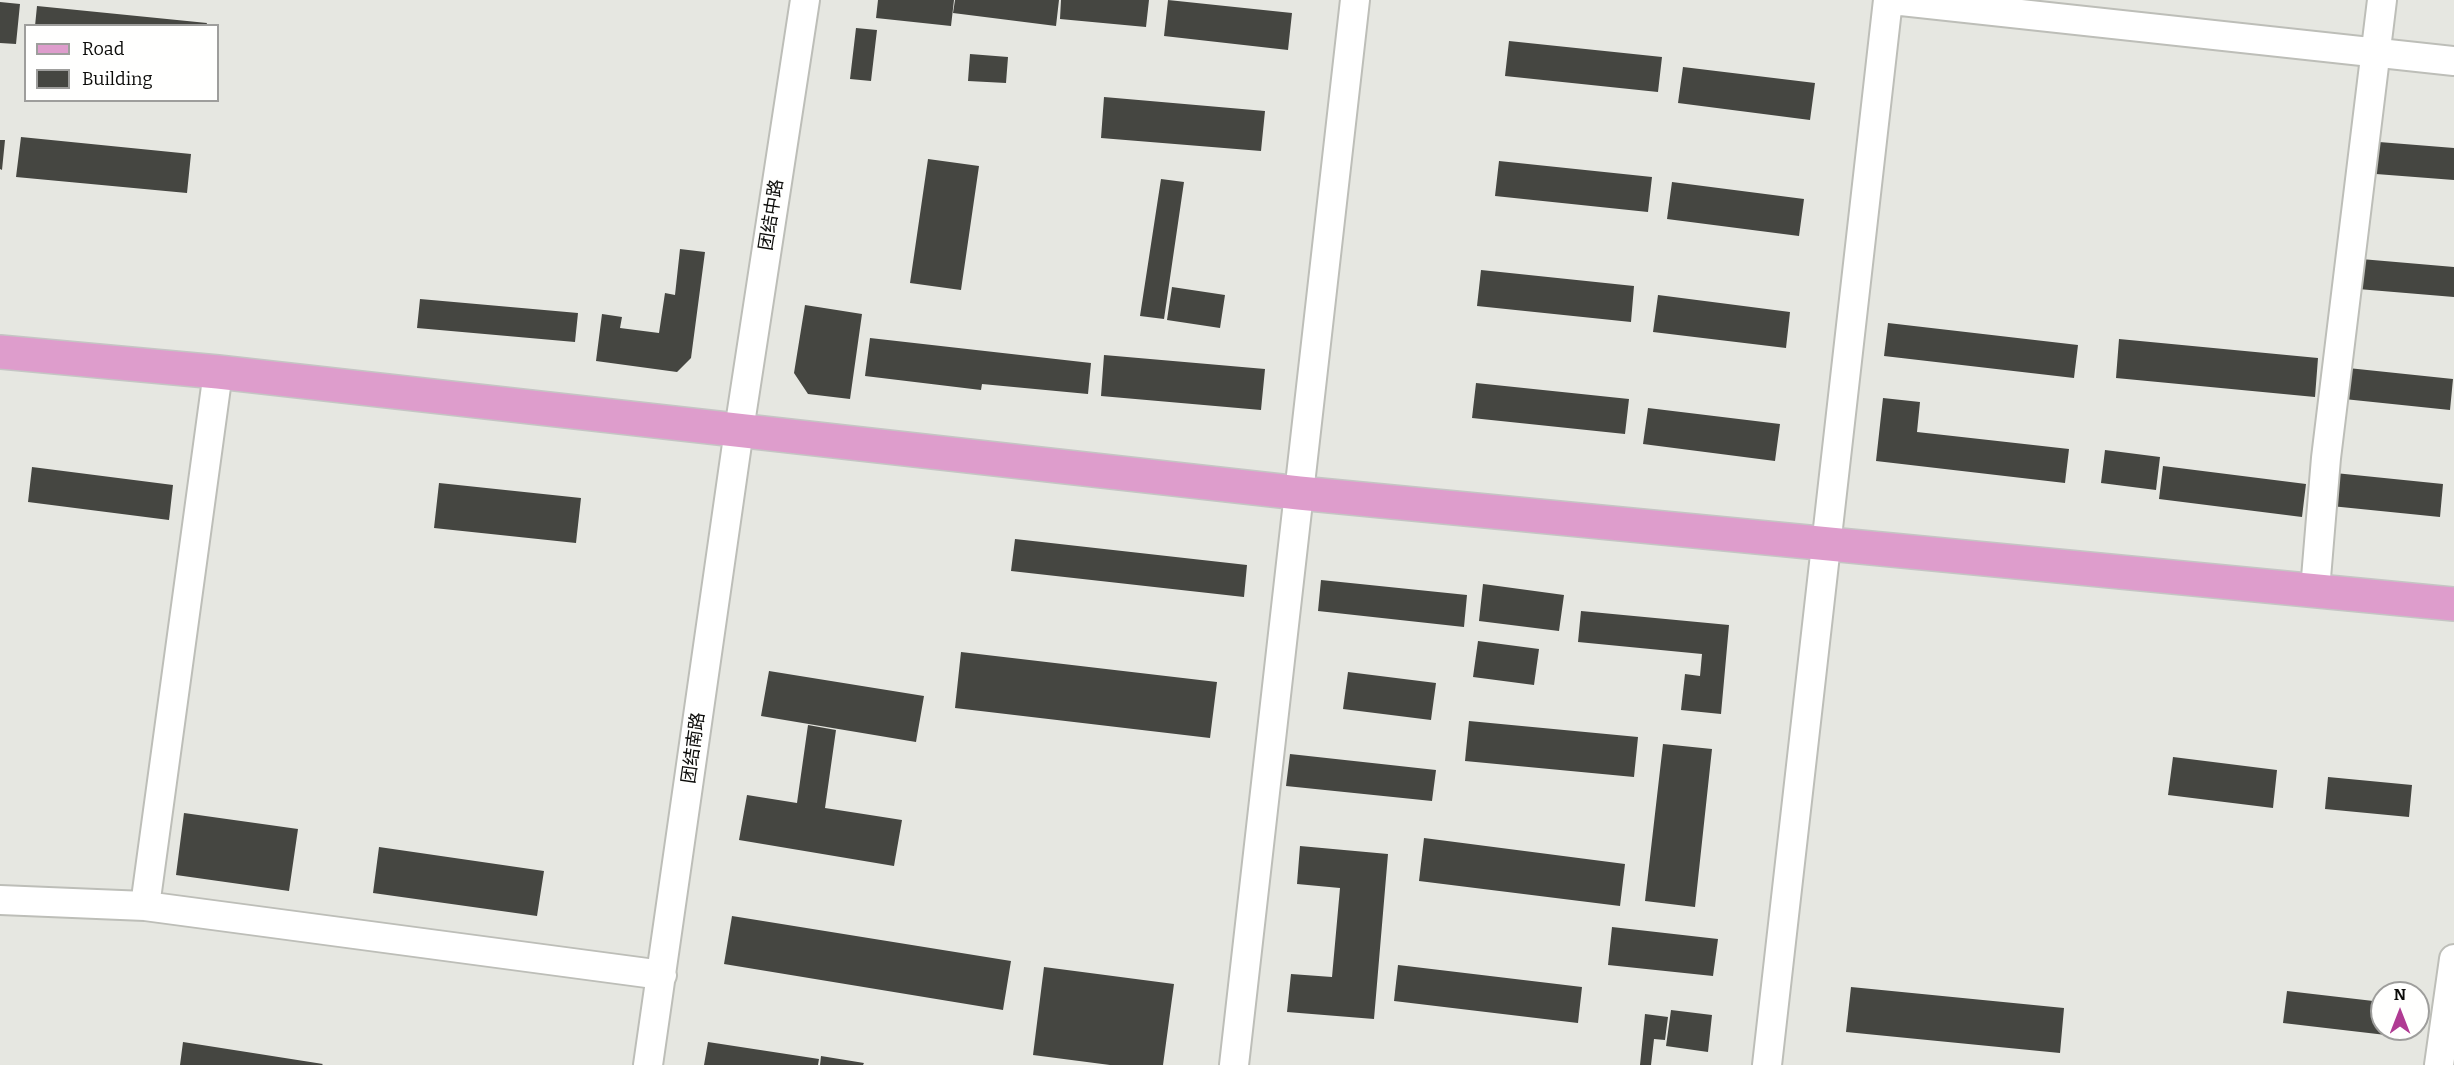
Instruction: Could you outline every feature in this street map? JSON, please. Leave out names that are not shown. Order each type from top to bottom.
[{"type":"main road","points":[[0,352],[218,372],[1299,492],[2454,604]]},
{"type":"street","name":"团结中路","points":[[740,430],[805,0]]},
{"type":"street","points":[[1234,1065],[1355,0]]},
{"type":"street","points":[[1767,1065],[1890,0],[2454,61]]},
{"type":"street","points":[[2316,590],[2326,459],[2382,0]]},
{"type":"street","points":[[145,906],[218,372]]},
{"type":"street","name":"团结南路","points":[[648,1065],[740,430]]},
{"type":"street","points":[[0,900],[145,906],[662,975]]},
{"type":"street","points":[[2439,1065],[2454,959]]},
{"type":"building","points":[[878,0],[954,0],[951,26],[876,18]]},
{"type":"building","points":[[955,0],[1059,0],[1056,26],[953,13]]},
{"type":"building","points":[[1061,0],[1149,0],[1146,27],[1060,19]]},
{"type":"building","points":[[1168,0],[1292,13],[1288,50],[1164,36]]},
{"type":"building","points":[[0,2],[20,4],[16,44],[0,43]]},
{"type":"building","points":[[37,6],[207,23],[207,24],[35,24]]},
{"type":"building","points":[[856,28],[877,30],[871,81],[850,79]]},
{"type":"building","points":[[1509,41],[1662,57],[1658,92],[1505,76]]},
{"type":"building","points":[[970,54],[1008,57],[1006,83],[968,81]]},
{"type":"building","points":[[1683,67],[1815,83],[1810,120],[1678,103]]},
{"type":"building","points":[[1104,97],[1265,111],[1261,151],[1101,138]]},
{"type":"building","points":[[21,137],[191,154],[187,193],[16,177]]},
{"type":"building","points":[[0,140],[5,140],[2,170],[0,169]]},
{"type":"building","points":[[2379,142],[2454,148],[2454,180],[2376,174]]},
{"type":"building","points":[[928,159],[979,166],[961,290],[910,283]]},
{"type":"building","points":[[1499,161],[1652,177],[1648,212],[1495,196]]},
{"type":"building","points":[[1161,179],[1184,182],[1164,319],[1140,316]]},
{"type":"building","points":[[1672,182],[1804,199],[1799,236],[1667,219]]},
{"type":"building","points":[[680,249],[705,252],[691,358],[677,372],[596,361],[602,314],[622,317],[620,328],[659,333],[665,293],[675,295]]},
{"type":"building","points":[[2361,259],[2454,267],[2454,297],[2358,289]]},
{"type":"building","points":[[1481,270],[1634,286],[1631,322],[1477,306]]},
{"type":"building","points":[[1172,287],[1225,295],[1220,328],[1167,320]]},
{"type":"building","points":[[1658,295],[1790,312],[1786,348],[1653,332]]},
{"type":"building","points":[[420,299],[578,313],[575,342],[417,328]]},
{"type":"building","points":[[805,305],[862,314],[850,399],[808,394],[794,373]]},
{"type":"building","points":[[1888,323],[2078,345],[2074,378],[1884,356]]},
{"type":"building","points":[[870,338],[1091,363],[1088,394],[982,384],[981,390],[865,376]]},
{"type":"building","points":[[2119,339],[2318,358],[2315,397],[2116,378]]},
{"type":"building","points":[[1104,355],[1265,369],[1261,410],[1101,396]]},
{"type":"building","points":[[2348,368],[2453,379],[2450,410],[2344,399]]},
{"type":"building","points":[[1476,383],[1629,399],[1625,434],[1472,418]]},
{"type":"building","points":[[1883,398],[1920,402],[1917,432],[2069,449],[2065,483],[1876,461]]},
{"type":"building","points":[[1648,408],[1780,424],[1775,461],[1643,444]]},
{"type":"building","points":[[2105,450],[2160,457],[2156,490],[2101,483]]},
{"type":"building","points":[[2163,466],[2306,484],[2302,517],[2159,499]]},
{"type":"building","points":[[32,467],[173,485],[169,520],[28,502]]},
{"type":"building","points":[[2335,473],[2443,484],[2440,517],[2331,506]]},
{"type":"building","points":[[439,483],[581,498],[576,543],[434,528]]},
{"type":"building","points":[[1015,539],[1247,565],[1244,597],[1011,571]]},
{"type":"building","points":[[1321,580],[1467,595],[1464,627],[1318,611]]},
{"type":"building","points":[[1483,584],[1564,595],[1559,631],[1479,621]]},
{"type":"building","points":[[1581,611],[1729,625],[1721,714],[1681,710],[1685,674],[1700,676],[1702,654],[1578,642]]},
{"type":"building","points":[[1478,641],[1539,649],[1534,685],[1473,677]]},
{"type":"building","points":[[961,652],[1217,682],[1210,738],[955,708]]},
{"type":"building","points":[[769,671],[924,696],[916,742],[761,716]]},
{"type":"building","points":[[1348,672],[1436,683],[1431,720],[1343,709]]},
{"type":"building","points":[[1469,721],[1638,737],[1634,777],[1465,761]]},
{"type":"building","points":[[808,725],[836,730],[825,808],[902,820],[894,866],[739,840],[747,795],[797,803]]},
{"type":"building","points":[[1663,744],[1712,749],[1695,907],[1645,901]]},
{"type":"building","points":[[1290,754],[1436,770],[1432,801],[1286,786]]},
{"type":"building","points":[[2173,757],[2277,770],[2273,808],[2168,795]]},
{"type":"building","points":[[2328,777],[2412,785],[2409,817],[2325,809]]},
{"type":"building","points":[[184,813],[298,829],[289,891],[176,875]]},
{"type":"building","points":[[1424,838],[1625,864],[1620,906],[1419,881]]},
{"type":"building","points":[[1300,846],[1388,854],[1374,1019],[1287,1012],[1291,974],[1332,977],[1340,888],[1297,884]]},
{"type":"building","points":[[379,847],[544,871],[537,916],[373,893]]},
{"type":"building","points":[[732,916],[1011,961],[1003,1010],[724,964]]},
{"type":"building","points":[[1612,927],[1718,939],[1713,976],[1608,965]]},
{"type":"building","points":[[1398,965],[1582,987],[1578,1023],[1394,1001]]},
{"type":"building","points":[[1044,967],[1174,984],[1163,1065],[1110,1065],[1033,1055]]},
{"type":"building","points":[[1851,987],[2064,1008],[2060,1053],[1846,1032]]},
{"type":"building","points":[[2287,991],[2370,1001],[2370,1033],[2283,1023]]},
{"type":"building","points":[[1671,1010],[1712,1015],[1708,1052],[1666,1046]]},
{"type":"building","points":[[1645,1014],[1668,1017],[1665,1040],[1654,1039],[1651,1065],[1640,1065]]},
{"type":"building","points":[[183,1042],[323,1064],[180,1065]]},
{"type":"building","points":[[708,1042],[819,1059],[818,1065],[704,1065]]},
{"type":"building","points":[[821,1056],[864,1063],[863,1065],[820,1065]]}]
